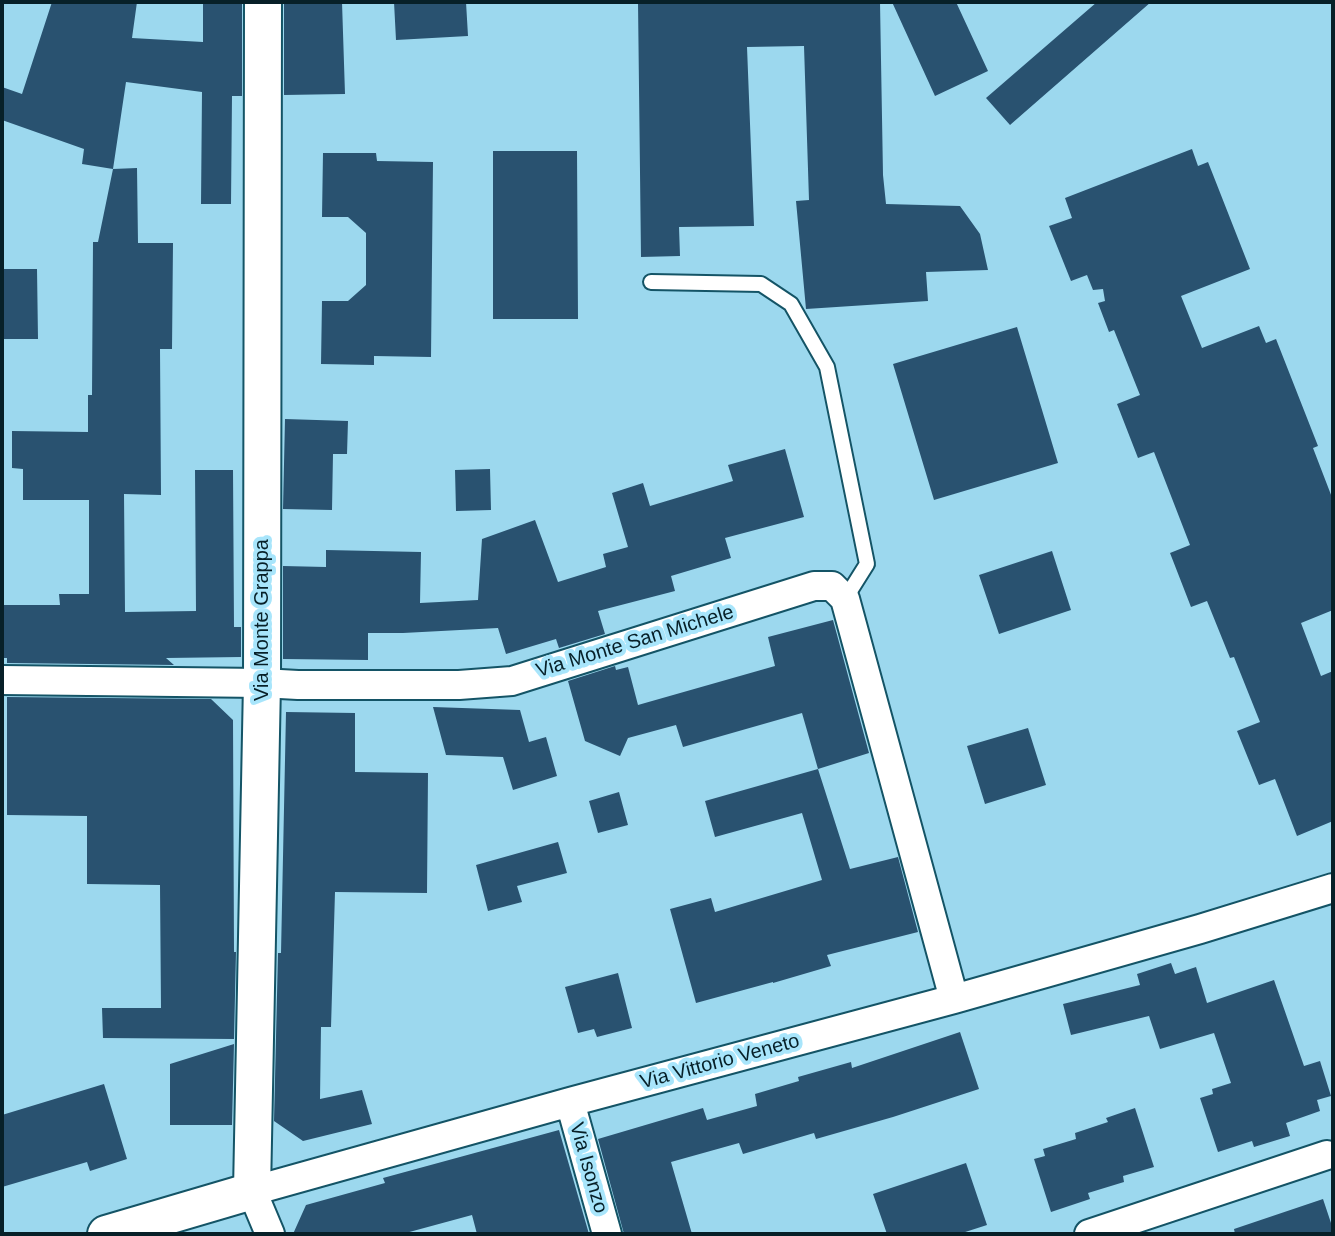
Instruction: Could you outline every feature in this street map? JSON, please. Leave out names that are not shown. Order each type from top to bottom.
[{"type":"street","name":"Via Monte Grappa","points":[[263,2],[262,683],[252,1191],[270,1234]]},
{"type":"street","name":"Via Monte San Michele","points":[[2,680],[298,685],[459,685],[512,681],[814,586],[832,586],[845,599]]},
{"type":"street","points":[[845,599],[954,999]]},
{"type":"street","name":"Via Vittorio Veneto","points":[[106,1234],[570,1102],[954,999],[1333,888]]},
{"type":"street","name":"Via Isonzo","points":[[570,1102],[607,1234]]},
{"type":"street","points":[[1089,1234],[1327,1155]]},
{"type":"lane","points":[[651,282],[761,284],[791,304],[827,367],[867,564],[845,599]]},
{"type":"building","points":[[52,2],[137,2],[132,38],[203,42],[203,2],[242,2],[242,96],[232,96],[231,204],[201,204],[202,92],[126,82],[113,169],[82,164],[84,149],[2,120],[2,87],[22,94]]},
{"type":"building","points":[[284,2],[342,2],[345,94],[284,95]]},
{"type":"building","points":[[394,2],[466,2],[468,36],[396,40]]},
{"type":"building","points":[[638,2],[880,2],[886,204],[960,206],[980,234],[988,270],[926,272],[928,301],[806,309],[796,201],[809,200],[804,46],[747,47],[754,226],[679,227],[680,256],[641,257]]},
{"type":"building","points":[[892,2],[956,2],[988,71],[935,96]]},
{"type":"building","points":[[1097,2],[1151,2],[1010,125],[986,98]]},
{"type":"building","points":[[1192,149],[1198,166],[1208,162],[1250,269],[1181,296],[1202,348],[1259,326],[1266,343],[1276,339],[1318,446],[1313,448],[1333,500],[1333,610],[1301,623],[1321,676],[1333,671],[1333,821],[1297,836],[1275,779],[1259,785],[1237,731],[1260,722],[1234,657],[1230,658],[1207,601],[1191,607],[1170,553],[1190,545],[1154,452],[1138,458],[1117,404],[1140,395],[1114,330],[1109,332],[1098,303],[1105,301],[1103,289],[1093,290],[1087,275],[1071,281],[1049,226],[1072,218],[1065,198]]},
{"type":"building","points":[[493,151],[577,151],[578,319],[493,319]]},
{"type":"building","points":[[323,153],[376,153],[377,161],[433,162],[431,357],[374,356],[374,365],[321,364],[322,301],[348,301],[366,285],[366,233],[348,217],[322,217]]},
{"type":"building","points":[[137,168],[138,243],[173,243],[172,349],[160,349],[161,495],[124,494],[125,612],[196,611],[195,470],[233,470],[234,627],[241,627],[241,657],[166,658],[174,665],[7,663],[7,658],[2,658],[2,605],[60,605],[59,594],[89,594],[89,500],[23,500],[23,469],[12,468],[12,431],[88,432],[88,395],[92,395],[93,242],[98,242],[113,169]]},
{"type":"building","points":[[2,269],[37,269],[38,339],[2,339]]},
{"type":"building","points":[[1017,327],[1058,463],[934,500],[893,364]]},
{"type":"building","points":[[285,419],[348,421],[347,454],[333,454],[332,510],[283,509]]},
{"type":"building","points":[[785,449],[804,517],[725,538],[731,558],[671,576],[675,591],[598,611],[605,634],[559,648],[556,639],[506,654],[498,628],[368,633],[368,660],[283,659],[283,566],[326,567],[326,550],[421,552],[420,603],[478,600],[482,539],[535,520],[558,582],[606,567],[603,554],[628,547],[612,493],[643,483],[650,506],[733,481],[728,465]]},
{"type":"building","points":[[490,469],[491,510],[456,511],[455,470]]},
{"type":"building","points":[[1052,551],[1071,610],[999,634],[979,575]]},
{"type":"building","points":[[833,620],[869,753],[818,769],[802,713],[683,747],[676,725],[628,738],[620,756],[585,741],[568,681],[615,666],[616,670],[628,667],[638,705],[775,666],[768,637]]},
{"type":"building","points":[[7,697],[211,699],[233,720],[234,1039],[103,1038],[102,1008],[161,1008],[160,885],[87,884],[87,816],[7,815]]},
{"type":"building","points":[[433,707],[520,710],[529,742],[546,737],[557,776],[513,790],[503,757],[446,755]]},
{"type":"building","points":[[286,712],[355,713],[355,772],[428,773],[427,893],[335,892],[331,1027],[321,1027],[320,1099],[362,1090],[372,1124],[303,1141],[274,1121]]},
{"type":"building","points":[[1028,728],[1046,785],[985,804],[967,746]]},
{"type":"building","points":[[818,769],[850,869],[898,857],[918,932],[827,955],[831,966],[696,1003],[670,909],[711,898],[715,912],[822,880],[802,813],[715,837],[705,801]]},
{"type":"building","points":[[619,792],[628,825],[598,833],[589,801]]},
{"type":"building","points":[[558,842],[567,873],[517,886],[522,902],[488,911],[476,865]]},
{"type":"building","points":[[1171,963],[1175,974],[1196,967],[1207,1003],[1274,980],[1304,1066],[1320,1061],[1331,1096],[1317,1100],[1320,1111],[1286,1123],[1290,1136],[1254,1147],[1252,1141],[1218,1152],[1200,1098],[1213,1094],[1212,1089],[1231,1083],[1214,1033],[1160,1049],[1149,1016],[1071,1035],[1063,1004],[1140,985],[1137,974]]},
{"type":"building","points":[[618,973],[632,1028],[597,1037],[594,1029],[578,1033],[565,987]]},
{"type":"building","points":[[960,1032],[979,1089],[816,1139],[814,1133],[743,1154],[739,1143],[671,1162],[692,1234],[624,1234],[598,1139],[703,1108],[707,1120],[757,1106],[755,1094],[799,1081],[798,1077],[851,1062],[852,1068]]},
{"type":"building","points":[[234,1044],[232,1125],[170,1125],[170,1064]]},
{"type":"building","points":[[104,1084],[127,1159],[90,1171],[87,1162],[2,1187],[2,1115]]},
{"type":"building","points":[[1135,1108],[1154,1167],[1123,1176],[1124,1182],[1088,1193],[1090,1199],[1051,1212],[1034,1159],[1045,1156],[1043,1149],[1076,1139],[1075,1133],[1108,1122],[1106,1118]]},
{"type":"building","points":[[559,1130],[589,1234],[477,1234],[472,1215],[402,1234],[293,1234],[306,1205],[385,1183],[383,1178]]},
{"type":"building","points":[[966,1163],[987,1225],[959,1234],[887,1234],[873,1194]]},
{"type":"building","points":[[1323,1199],[1333,1234],[1235,1234],[1234,1229]]}]
